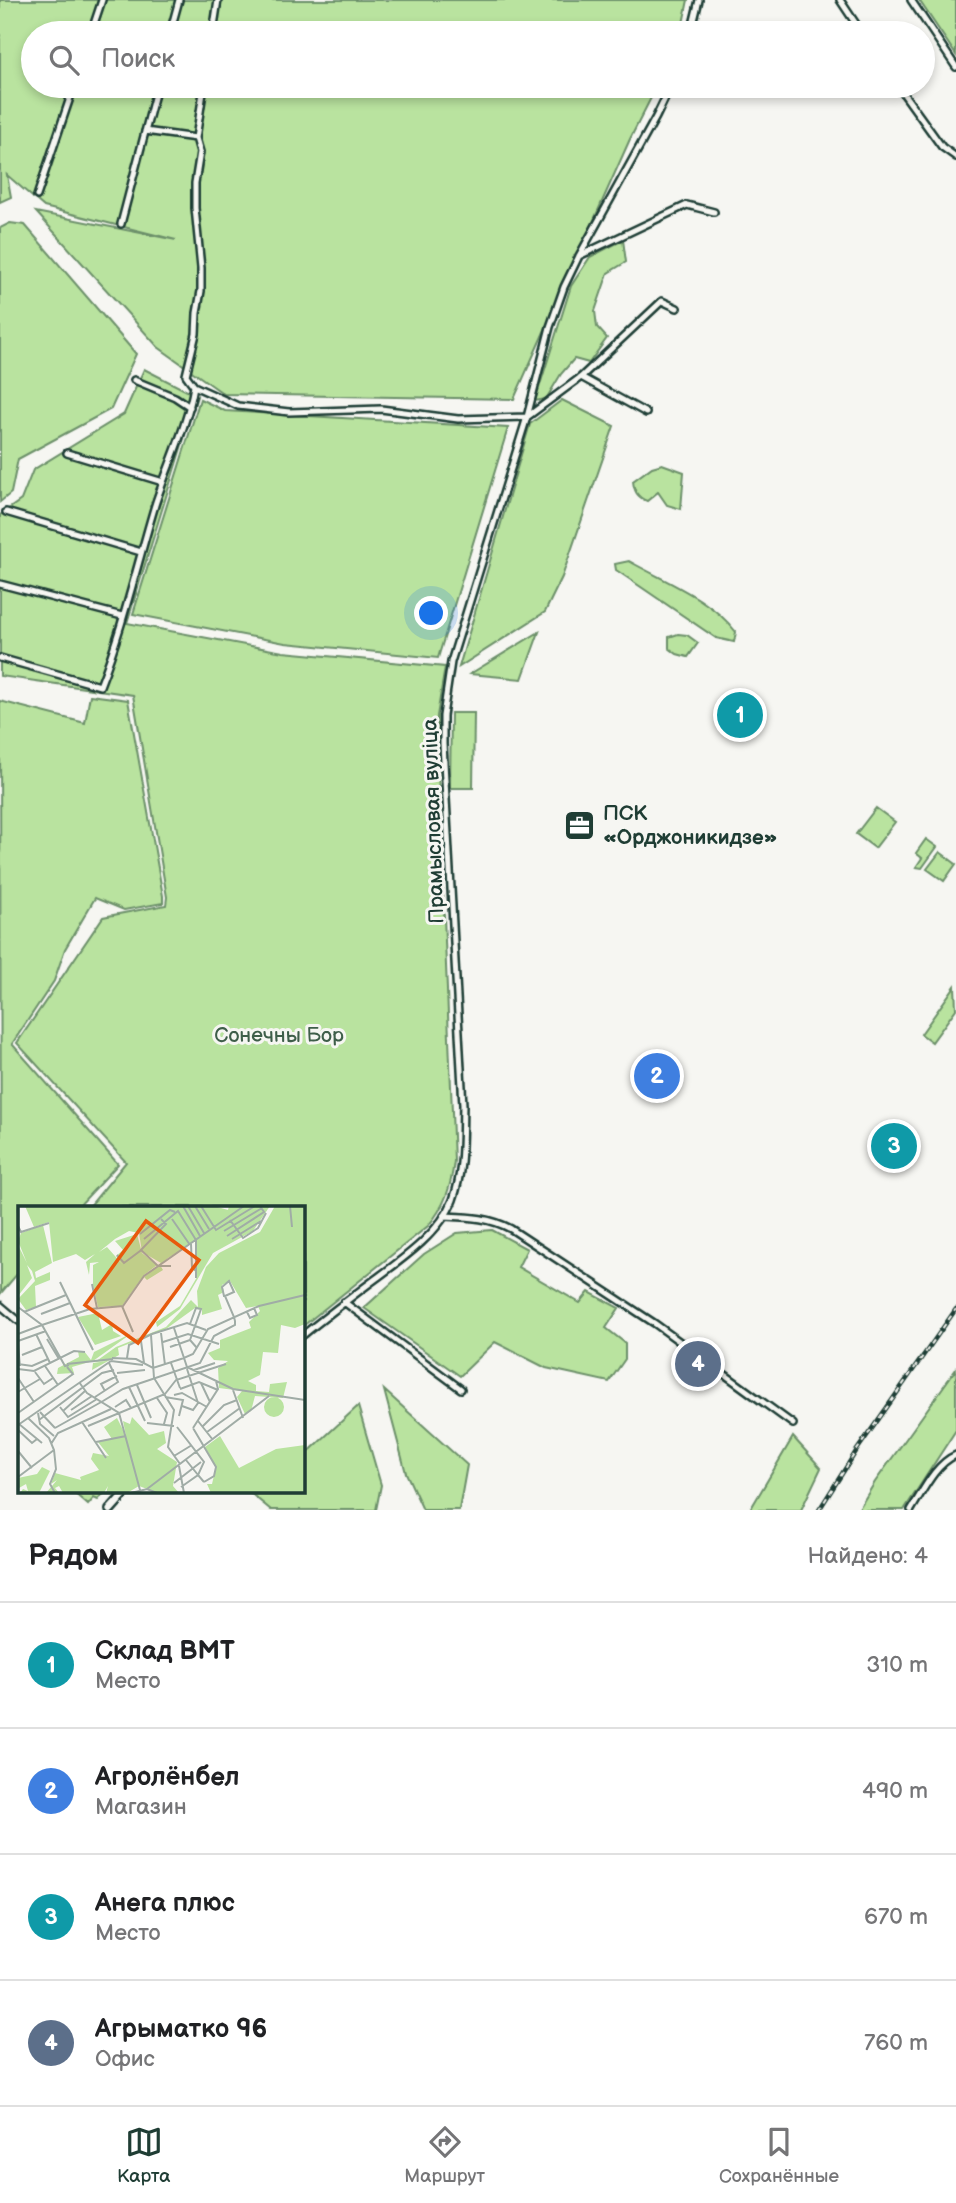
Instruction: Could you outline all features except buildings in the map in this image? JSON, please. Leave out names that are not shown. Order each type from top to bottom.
[{"type":"street","points":[[96,21],[102,0]]},
{"type":"street","points":[[173,21],[179,0]]},
{"type":"street","points":[[215,21],[218,0]]},
{"type":"street","points":[[694,21],[699,0]]},
{"type":"street","points":[[840,0],[854,21]]},
{"type":"street","points":[[911,0],[925,21]]},
{"type":"street","points":[[935,36],[956,67]]},
{"type":"street","points":[[37,196],[70,98]]},
{"type":"street","points":[[121,224],[154,98]]},
{"type":"street","points":[[202,98],[196,138],[200,152],[195,183],[201,291],[196,334],[186,375],[194,386],[238,405],[289,412],[382,409],[458,419],[527,417],[581,377],[662,301],[677,308]]},
{"type":"street","name":"Прамысловая вуліца","points":[[304,1334],[421,1244],[444,1216],[455,1195],[462,1162],[463,1105],[443,716],[451,662],[564,287],[665,98]]},
{"type":"street","points":[[907,98],[942,147],[956,157]]},
{"type":"street","points":[[145,131],[196,138]]},
{"type":"street","points":[[579,256],[687,205],[715,212]]},
{"type":"street","points":[[581,377],[646,412]]},
{"type":"street","points":[[134,380],[175,397],[190,407]]},
{"type":"street","points":[[0,658],[100,686],[114,649],[163,482],[190,407],[194,386]]},
{"type":"street","points":[[67,453],[163,482]]},
{"type":"street","points":[[6,512],[141,552]]},
{"type":"street","points":[[0,584],[122,616]]},
{"type":"street","points":[[444,1216],[484,1218],[511,1229],[654,1323],[793,1424]]},
{"type":"street","points":[[344,1302],[461,1389]]},
{"type":"street","points":[[0,1305],[18,1320]]},
{"type":"street","points":[[911,1510],[939,1468],[947,1459],[956,1455]]},
{"type":"street","points":[[110,1510],[126,1492]]},
{"type":"green space","points":[[0,0],[688,0],[684,21],[21,21],[21,98],[651,98],[514,399],[224,394],[158,347],[36,212],[176,240],[44,207],[7,175],[11,197],[0,202]]},
{"type":"green space","points":[[919,0],[956,0],[956,55],[935,21]]},
{"type":"green space","points":[[10,223],[25,225],[136,354],[111,409],[18,459],[11,493],[0,502],[0,228]]},
{"type":"green space","points":[[623,240],[626,262],[608,273],[595,311],[597,327],[607,338],[589,363],[574,359],[546,399],[535,401],[571,286],[590,257]]},
{"type":"green space","name":"Сонечны Бор","points":[[144,369],[197,396],[127,623],[283,652],[445,667],[437,716],[437,745],[454,1161],[451,1179],[443,1204],[428,1226],[304,1325],[304,1206],[90,1206],[126,1162],[17,1043],[103,917],[166,905],[167,897],[133,695],[0,676],[0,515],[21,500],[33,470],[124,414]]},
{"type":"green space","points":[[200,399],[225,411],[508,428],[438,658],[285,643],[133,614]]},
{"type":"green space","points":[[562,400],[614,426],[562,577],[545,612],[459,667],[530,424]]},
{"type":"green space","points":[[662,464],[684,472],[681,509],[667,505],[658,492],[647,501],[635,491],[633,481],[652,467]]},
{"type":"green space","points":[[629,561],[687,592],[714,610],[736,632],[734,642],[716,638],[616,570],[615,564]]},
{"type":"green space","points":[[539,632],[522,679],[470,674]]},
{"type":"green space","points":[[687,635],[698,643],[688,657],[669,648],[669,637]]},
{"type":"green space","points":[[90,695],[128,700],[163,903],[124,910],[95,898],[65,949],[54,981],[12,1044],[118,1164],[79,1206],[18,1206],[18,1273],[1,1293],[0,701],[85,723]]},
{"type":"green space","points":[[451,713],[474,713],[473,788],[450,788]]},
{"type":"green space","points":[[876,808],[895,822],[875,848],[856,834]]},
{"type":"green space","points":[[926,839],[937,847],[922,868],[916,867],[922,858],[916,853]]},
{"type":"green space","points":[[940,852],[956,864],[944,881],[927,869]]},
{"type":"green space","points":[[955,986],[956,1009],[932,1042],[921,1034]]},
{"type":"green space","points":[[492,1230],[527,1249],[518,1267],[580,1303],[589,1292],[619,1308],[606,1328],[625,1343],[625,1359],[609,1382],[546,1368],[495,1342],[460,1376],[364,1308],[424,1254],[457,1233]]},
{"type":"green space","points":[[956,1369],[956,1430],[904,1510],[858,1510],[875,1482]]},
{"type":"green space","points":[[384,1390],[467,1465],[459,1510],[423,1510],[406,1473]]},
{"type":"green space","points":[[358,1406],[381,1485],[376,1510],[271,1510],[249,1492],[304,1492],[304,1456]]},
{"type":"green space","points":[[793,1437],[821,1468],[801,1510],[750,1510]]},
{"type":"green space","points":[[73,1492],[105,1492],[98,1500],[94,1498],[88,1505]]},
{"type":"railway","points":[[819,1510],[857,1450],[956,1309]]},
{"type":"place","name":"Склад BMT","points":[[740,715]]},
{"type":"place","name":"ПСК «Орджоникидзе»","points":[[580,825]]},
{"type":"place","name":"Агролёнбел","points":[[657,1076]]},
{"type":"place","name":"Анега плюс","points":[[894,1146]]},
{"type":"place","name":"Агрыматко 96","points":[[698,1364]]}]
